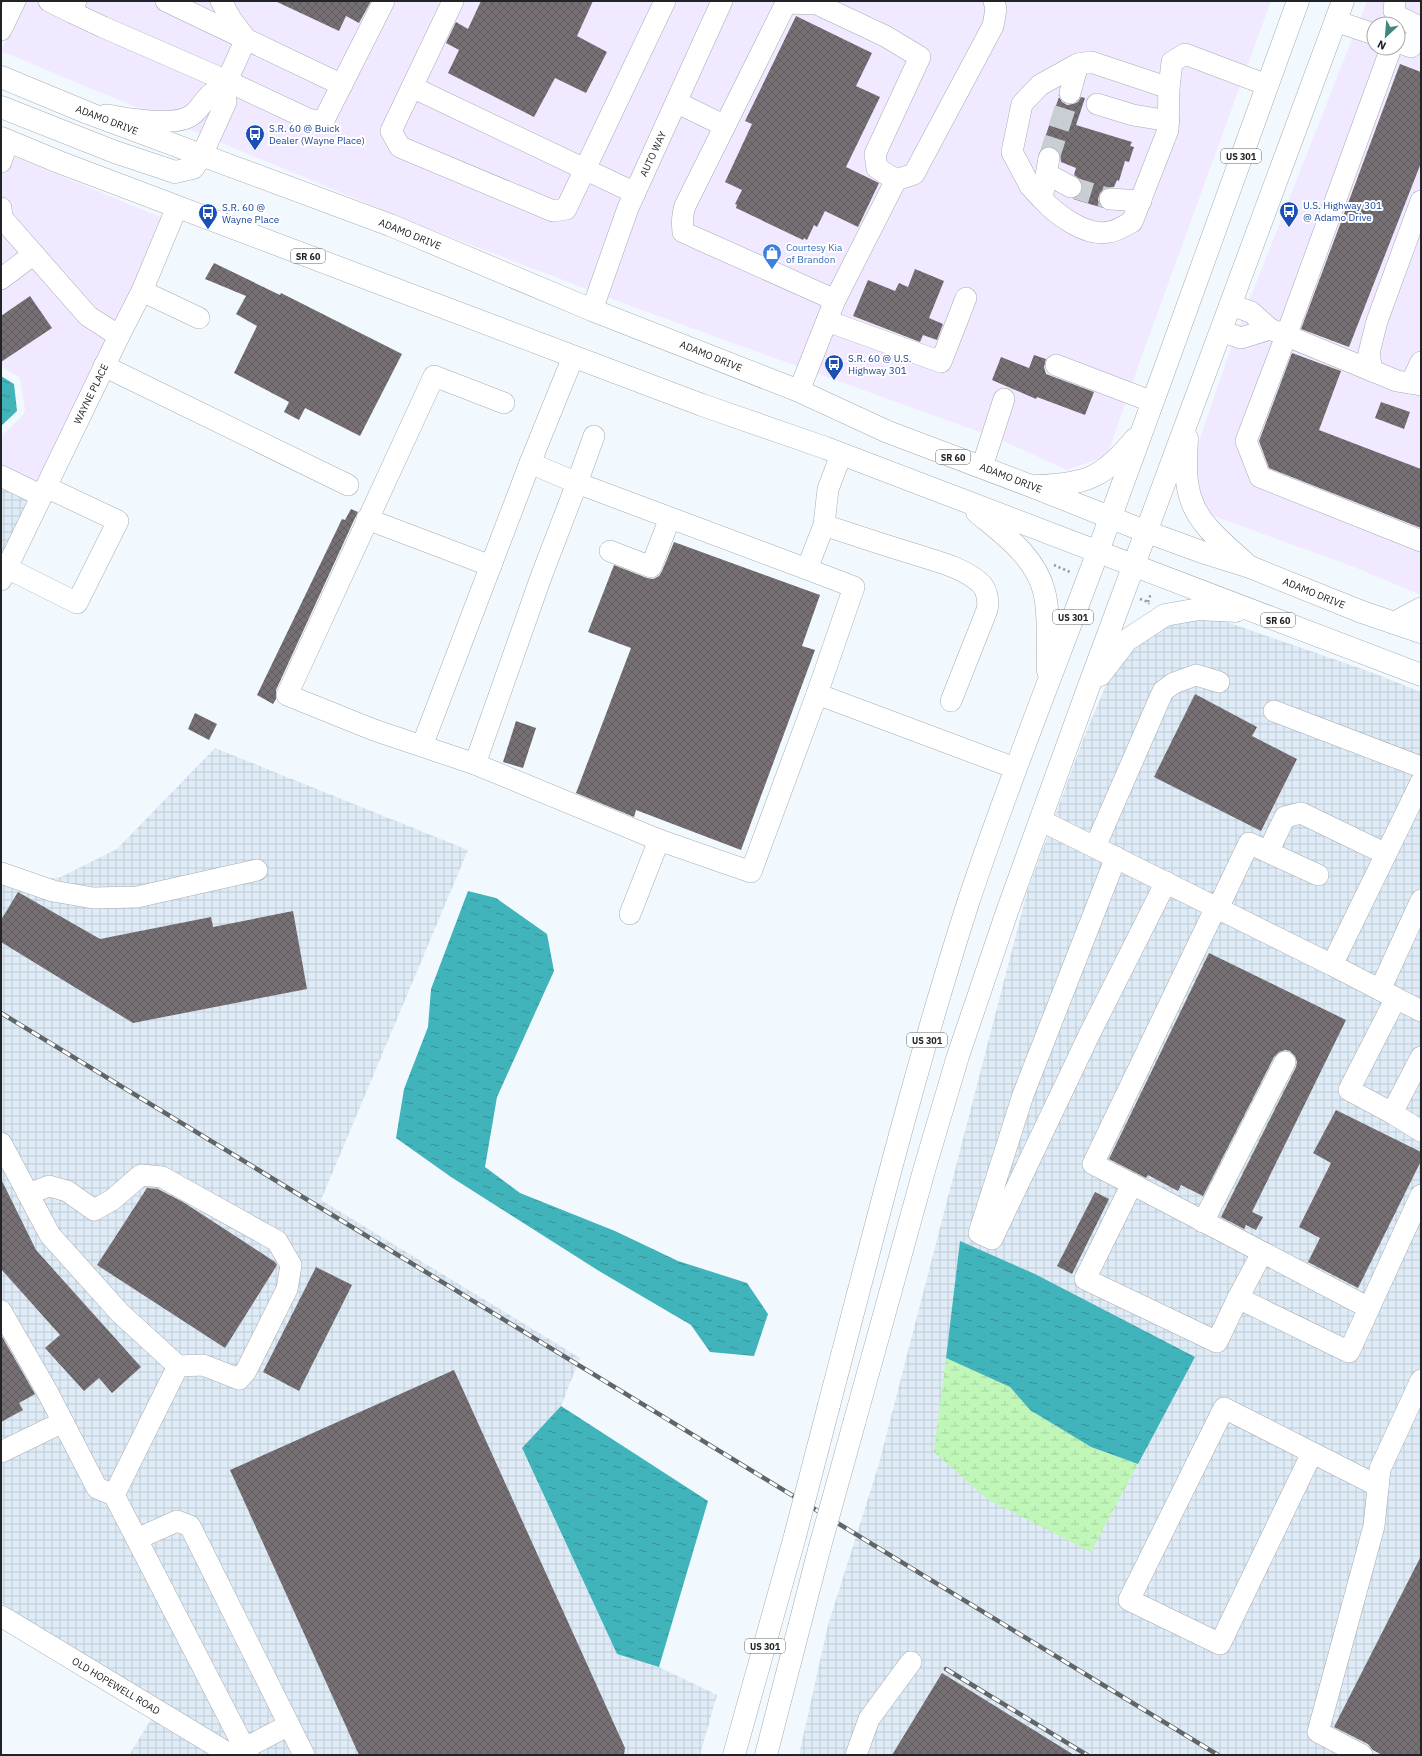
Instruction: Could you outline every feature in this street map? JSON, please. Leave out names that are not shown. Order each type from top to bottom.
[{"type":"main road","name":"US 301","points":[[734,1755],[795,1536],[892,1167],[935,1012],[969,902],[1015,768],[1098,552],[1298,1]]},
{"type":"main road","name":"US 301","points":[[766,1755],[819,1550],[925,1167],[956,1064],[1040,820],[1339,11]]},
{"type":"main road","name":"ADAMO DRIVE","points":[[1,77],[88,113],[390,226],[592,310],[799,391],[888,432],[982,467],[1147,532],[1202,552],[1250,567],[1393,623],[1421,632]]},
{"type":"main road","points":[[1,107],[115,152],[175,172],[192,168],[202,155]]},
{"type":"main road","name":"SR 60","points":[[4,140],[573,357],[841,454],[1421,675]]},
{"type":"main road","points":[[1188,419],[1186,462],[1191,500],[1195,510],[1204,522],[1250,567]]},
{"type":"main road","points":[[1031,486],[1062,485],[1091,478],[1104,470],[1123,453],[1143,428]]},
{"type":"main road","points":[[962,500],[1015,545],[1030,561],[1036,572],[1044,591],[1048,682]]},
{"type":"main road","points":[[1086,694],[1128,640],[1165,615],[1199,609],[1256,612]]},
{"type":"street","points":[[1,30],[15,1]]},
{"type":"street","points":[[49,1],[74,6],[103,27],[225,84],[308,119],[318,121],[325,118],[384,1]]},
{"type":"street","points":[[166,1],[342,85]]},
{"type":"street","points":[[221,1],[231,18],[246,38]]},
{"type":"street","points":[[453,1],[391,131],[400,147],[553,212],[566,210],[665,1]]},
{"type":"street","name":"AUTO WAY","points":[[592,310],[625,215],[722,1]]},
{"type":"street","points":[[799,391],[835,300],[896,180],[914,174],[993,26],[996,10],[994,1]]},
{"type":"street","points":[[1395,1],[1394,11],[1399,17],[1421,27],[1406,46]]},
{"type":"street","points":[[835,300],[684,232],[682,218],[685,206],[786,2],[817,4],[885,36],[920,57],[875,154],[877,168],[896,180]]},
{"type":"street","points":[[1339,11],[1366,29]]},
{"type":"street","points":[[202,155],[226,102],[225,84],[246,38]]},
{"type":"street","points":[[1169,88],[1090,62],[1078,64],[1040,85],[1022,104],[1012,152],[1030,186],[1056,214],[1089,232],[1109,232],[1132,222],[1168,130],[1169,88],[1172,62],[1184,54],[1267,85]]},
{"type":"street","points":[[1401,56],[1278,333],[1246,441],[1260,477],[1421,541]]},
{"type":"street","points":[[1070,93],[1078,64]]},
{"type":"street","points":[[88,113],[147,120],[177,121],[190,117],[202,106],[208,95],[225,84]]},
{"type":"street","points":[[412,87],[635,193]]},
{"type":"street","points":[[676,102],[725,126]]},
{"type":"street","points":[[1097,104],[1133,115],[1169,121]]},
{"type":"street","points":[[1,162],[4,140]]},
{"type":"street","points":[[1042,199],[1048,166],[1071,187]]},
{"type":"street","points":[[1110,199],[1140,201]]},
{"type":"street","points":[[1372,371],[1369,354],[1377,322],[1421,201]]},
{"type":"street","name":"WAYNE PLACE","points":[[4,574],[118,336],[142,291],[177,207]]},
{"type":"street","points":[[1,208],[2,218],[88,316],[118,336]]},
{"type":"street","points":[[1,279],[34,254]]},
{"type":"street","points":[[142,291],[199,318]]},
{"type":"street","points":[[827,321],[941,362],[966,298]]},
{"type":"street","points":[[1231,305],[1251,312],[1278,333],[1397,381],[1416,384],[1421,362]]},
{"type":"street","points":[[1221,331],[1241,338],[1278,333]]},
{"type":"street","points":[[422,746],[530,463],[573,357]]},
{"type":"street","points":[[104,366],[348,485]]},
{"type":"street","points":[[1056,366],[1153,402]]},
{"type":"street","points":[[504,402],[434,376],[287,696],[374,730],[475,764],[659,840],[751,872],[854,587],[577,483],[530,463]]},
{"type":"street","points":[[982,467],[1004,399]]},
{"type":"street","points":[[475,764],[541,577],[594,436]]},
{"type":"street","points":[[807,569],[824,525],[828,489],[841,454]]},
{"type":"street","points":[[1,476],[44,491],[118,521],[77,603],[4,574]]},
{"type":"street","points":[[610,551],[651,567],[670,518]]},
{"type":"street","points":[[368,519],[491,566]]},
{"type":"street","points":[[824,525],[933,561],[960,571],[980,582],[987,595],[989,604],[951,701]]},
{"type":"street","points":[[1393,623],[1421,608]]},
{"type":"street","points":[[1095,847],[1163,691],[1174,684],[1196,675],[1219,682]]},
{"type":"street","points":[[816,694],[1015,768]]},
{"type":"street","points":[[1274,710],[1421,780],[1332,965]]},
{"type":"street","points":[[1268,852],[1285,817],[1301,813],[1386,854]]},
{"type":"street","points":[[1040,820],[1332,965],[1421,1011]]},
{"type":"street","points":[[630,914],[659,840]]},
{"type":"street","points":[[1318,875],[1249,843],[1093,1164],[1262,1254],[1369,1308]]},
{"type":"street","points":[[1116,857],[1023,1095],[979,1233],[992,1239],[1090,1033],[1166,882]]},
{"type":"street","points":[[1,873],[53,891],[92,898],[137,897],[258,870]]},
{"type":"street","points":[[1421,900],[1388,994],[1349,1090],[1392,1113],[1421,1131]]},
{"type":"street","points":[[1392,1113],[1421,1057]]},
{"type":"street","points":[[1203,1222],[1285,1062]]},
{"type":"street","points":[[1,1143],[28,1194],[50,1235],[120,1314],[178,1366],[202,1365],[239,1379],[246,1371],[287,1289],[292,1265],[277,1241],[162,1177],[140,1175],[112,1200],[94,1210],[68,1191],[49,1186],[28,1194]]},
{"type":"street","points":[[1132,1184],[1085,1279],[1217,1342],[1238,1298],[1262,1254]]},
{"type":"street","points":[[1238,1298],[1348,1352],[1421,1195]]},
{"type":"street","points":[[1,1311],[63,1422],[97,1488],[114,1495],[137,1539],[241,1753],[289,1725]]},
{"type":"street","points":[[114,1495],[178,1366]]},
{"type":"street","points":[[1362,1755],[1318,1732],[1374,1526],[1380,1469],[1421,1380]]},
{"type":"street","points":[[1312,1453],[1220,1644],[1129,1600],[1224,1408],[1378,1486]]},
{"type":"street","points":[[1,1452],[63,1422]]},
{"type":"street","points":[[137,1539],[177,1521],[190,1526],[304,1755]]},
{"type":"street","name":"OLD HOPEWELL ROAD","points":[[1,1616],[241,1753]]},
{"type":"street","points":[[856,1755],[868,1719],[911,1662]]},
{"type":"path","points":[[1047,566],[1053,565],[1073,573]]},
{"type":"path","points":[[1148,602],[1152,591]]},
{"type":"path","points":[[1139,599],[1148,602],[1151,608]]},
{"type":"shaded area","points":[[25,1],[1271,1],[1107,456],[1067,470],[999,439],[639,309],[414,223],[1,51]]},
{"type":"shaded area","points":[[1367,1],[1421,1],[1421,595],[1354,567],[1211,515],[1199,496],[1196,474],[1196,450],[1233,342]]},
{"type":"shaded area","points":[[1,151],[163,218],[134,287],[39,482],[1,465],[1,434],[6,432],[24,414],[25,409],[20,378],[1,366]]},
{"type":"shaded area","points":[[1,465],[39,482],[1,560]]},
{"type":"shaded area","points":[[1198,619],[1221,620],[1368,671],[1421,692],[1421,1755],[799,1755],[828,1625],[878,1467],[1027,892],[1084,737],[1109,678],[1133,647],[1167,624]],"holes":[[[960,1242],[1035,1274],[1194,1357],[1091,1552],[935,1451]]]},
{"type":"shaded area","points":[[215,748],[468,850],[321,1200],[580,1358],[561,1406],[522,1449],[617,1654],[659,1667],[717,1695],[700,1755],[250,1755],[1,1603],[1,867],[39,880],[61,877],[117,849]]},
{"type":"shaded area","points":[[152,1718],[212,1755],[129,1755]]},
{"type":"green space","points":[[946,1358],[1010,1387],[1030,1410],[1091,1447],[1138,1464],[1091,1552],[987,1499],[934,1452]]},
{"type":"water","points":[[1,376],[14,384],[17,411],[1,426]]},
{"type":"water","points":[[468,891],[496,898],[547,934],[554,971],[497,1097],[485,1167],[520,1193],[615,1231],[678,1261],[747,1283],[768,1314],[754,1356],[710,1352],[691,1325],[599,1271],[451,1177],[396,1138],[404,1089],[428,1027],[431,989]]},
{"type":"water","points":[[960,1241],[1035,1274],[1195,1357],[1138,1464],[1091,1447],[1030,1410],[1010,1387],[946,1358]]},
{"type":"water","points":[[561,1406],[708,1501],[659,1667],[617,1654],[522,1448]]},
{"type":"building","points":[[275,1],[371,1],[359,23],[346,16],[339,31]]},
{"type":"building","points":[[481,1],[593,1],[577,36],[607,52],[586,93],[555,78],[534,117],[448,73],[459,50],[446,43],[456,22],[468,29]]},
{"type":"building","points":[[796,16],[872,53],[856,86],[880,97],[846,167],[879,183],[858,227],[825,211],[817,227],[814,225],[807,240],[804,238],[803,240],[736,208],[737,205],[735,204],[742,190],[725,182],[752,124],[745,121]]},
{"type":"building","points":[[1400,64],[1421,72],[1421,163],[1349,347],[1301,329]]},
{"type":"building","points":[[1059,97],[1062,102],[1067,105],[1078,102],[1081,97],[1085,98],[1076,125],[1132,142],[1130,146],[1134,147],[1129,162],[1125,161],[1119,181],[1117,180],[1114,187],[1105,188],[1100,193],[1098,199],[1099,204],[1103,208],[1073,199],[1081,193],[1083,187],[1081,180],[1074,175],[1076,168],[1061,162],[1060,154],[1051,146],[1041,149]]},
{"type":"building","points":[[214,263],[280,295],[281,293],[402,354],[360,436],[305,408],[299,420],[284,412],[289,402],[234,373],[257,326],[236,314],[246,296],[205,279]]},
{"type":"building","points":[[915,269],[944,281],[929,318],[943,324],[937,340],[923,335],[920,342],[853,316],[868,280],[895,291],[899,283],[908,287]]},
{"type":"building","points":[[30,296],[52,328],[1,362],[1,316]]},
{"type":"building","points":[[1292,353],[1341,371],[1319,430],[1421,469],[1421,528],[1269,468],[1259,441]]},
{"type":"building","points":[[1034,355],[1046,359],[1044,367],[1046,374],[1094,392],[1085,415],[1037,397],[1036,399],[992,380],[1001,357],[1029,368]]},
{"type":"building","points":[[1381,402],[1410,412],[1404,429],[1375,418]]},
{"type":"building","points":[[351,509],[358,512],[276,690],[276,699],[273,704],[257,695],[342,519],[345,520]]},
{"type":"building","points":[[674,542],[820,595],[802,646],[815,650],[741,850],[636,810],[634,817],[576,793],[631,648],[588,632],[614,565],[653,579],[659,576],[662,571]]},
{"type":"building","points":[[1195,694],[1257,727],[1252,736],[1297,759],[1261,831],[1154,777]]},
{"type":"building","points":[[195,713],[217,724],[209,740],[188,729]]},
{"type":"building","points":[[516,721],[536,728],[523,768],[503,762]]},
{"type":"building","points":[[18,892],[100,939],[211,917],[213,927],[293,911],[307,989],[133,1023],[1,942],[1,920]]},
{"type":"building","points":[[1209,953],[1346,1020],[1252,1212],[1263,1217],[1256,1230],[1246,1225],[1244,1229],[1221,1217],[1296,1067],[1297,1062],[1295,1056],[1290,1051],[1285,1050],[1279,1052],[1274,1057],[1203,1196],[1181,1185],[1178,1191],[1148,1175],[1146,1178],[1109,1159]]},
{"type":"building","points":[[1336,1110],[1421,1152],[1421,1161],[1358,1288],[1308,1262],[1320,1238],[1299,1227],[1331,1163],[1313,1153]]},
{"type":"building","points":[[1,1179],[36,1250],[141,1367],[112,1393],[99,1378],[84,1391],[45,1348],[60,1335],[1,1269]]},
{"type":"building","points":[[147,1188],[158,1189],[183,1202],[275,1262],[277,1265],[225,1348],[97,1265]]},
{"type":"building","points":[[1095,1192],[1109,1199],[1072,1274],[1057,1266]]},
{"type":"building","points":[[316,1267],[352,1285],[299,1391],[263,1372]]},
{"type":"building","points":[[1,1335],[35,1394],[19,1403],[23,1410],[1,1422]]},
{"type":"building","points":[[454,1370],[625,1748],[624,1755],[359,1755],[230,1470]]},
{"type":"building","points":[[1421,1556],[1421,1755],[1382,1755],[1373,1750],[1368,1744],[1334,1727]]},
{"type":"building","points":[[942,1673],[1074,1755],[892,1755]]},
{"type":"tunnel","points":[[1049,158],[1070,93]]},
{"type":"tunnel","points":[[1071,187],[1110,199]]},
{"type":"railway","points":[[1,1013],[1218,1755]]},
{"type":"railway","points":[[946,1669],[1087,1755]]},
{"type":"place","name":"S.R. 60 @ Buick Dealer (Wayne Place)","points":[[255,151]]},
{"type":"place","name":"U.S. Highway 301 @ Adamo Drive","points":[[1289,228]]},
{"type":"place","name":"S.R. 60 @ Wayne Place","points":[[208,230]]},
{"type":"place","name":"Courtesy Kia of Brandon","points":[[772,270]]},
{"type":"place","name":"S.R. 60 @ U.S. Highway 301","points":[[834,381]]}]
